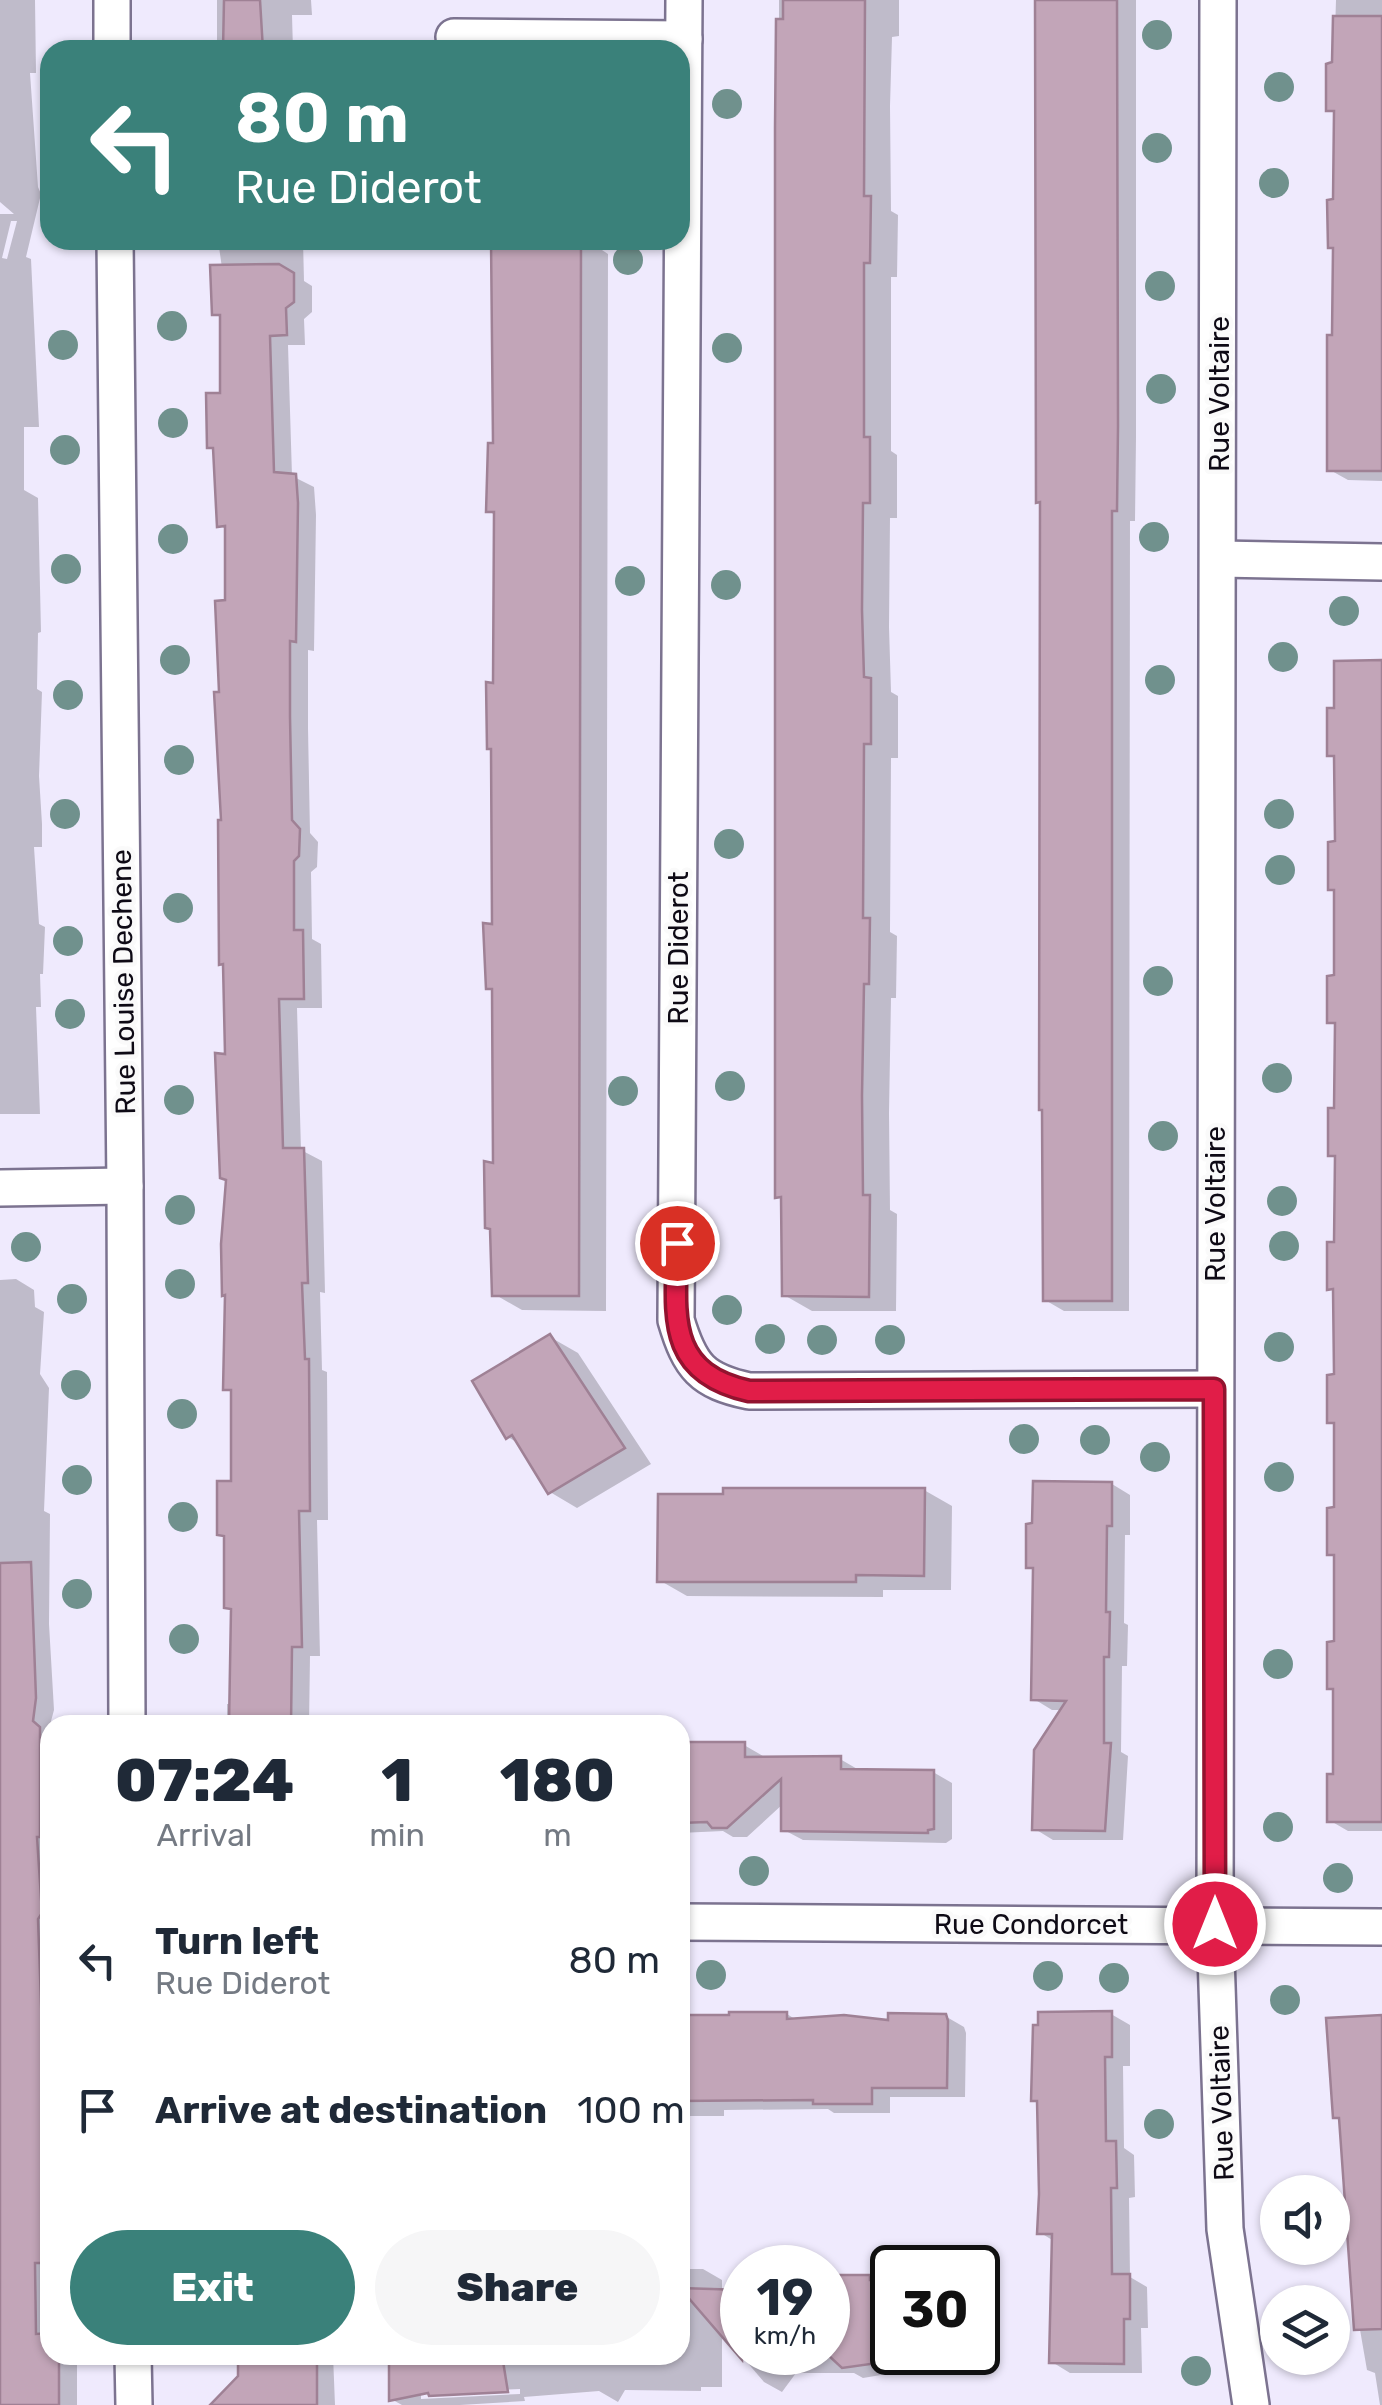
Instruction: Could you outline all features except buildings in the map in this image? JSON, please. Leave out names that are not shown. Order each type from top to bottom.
[{"type":"street","points":[[112,0],[112,40]]},
{"type":"street","name":"Rue Diderot","points":[[684,0],[684,40]]},
{"type":"street","name":"Rue Voltaire","points":[[1218,0],[1215,1924],[1225,2229],[1251,2405]]},
{"type":"street","points":[[454,37],[684,40]]},
{"type":"street","name":"Rue Louise Dechene","points":[[115,250],[126,1186],[127,1715]]},
{"type":"street","name":"Rue Diderot","points":[[683,250],[676,1320],[684,1348],[701,1374],[724,1386],[749,1391],[1214,1389]]},
{"type":"street","points":[[1220,559],[1382,562]]},
{"type":"street","points":[[0,1188],[126,1186]]},
{"type":"street","name":"Rue Condorcet","points":[[690,1922],[1382,1928]]},
{"type":"street","points":[[134,2365],[134,2405]]},
{"type":"route","points":[[677,1243],[676,1320],[684,1348],[701,1374],[724,1386],[749,1391],[1214,1389],[1215,1924]]}]
